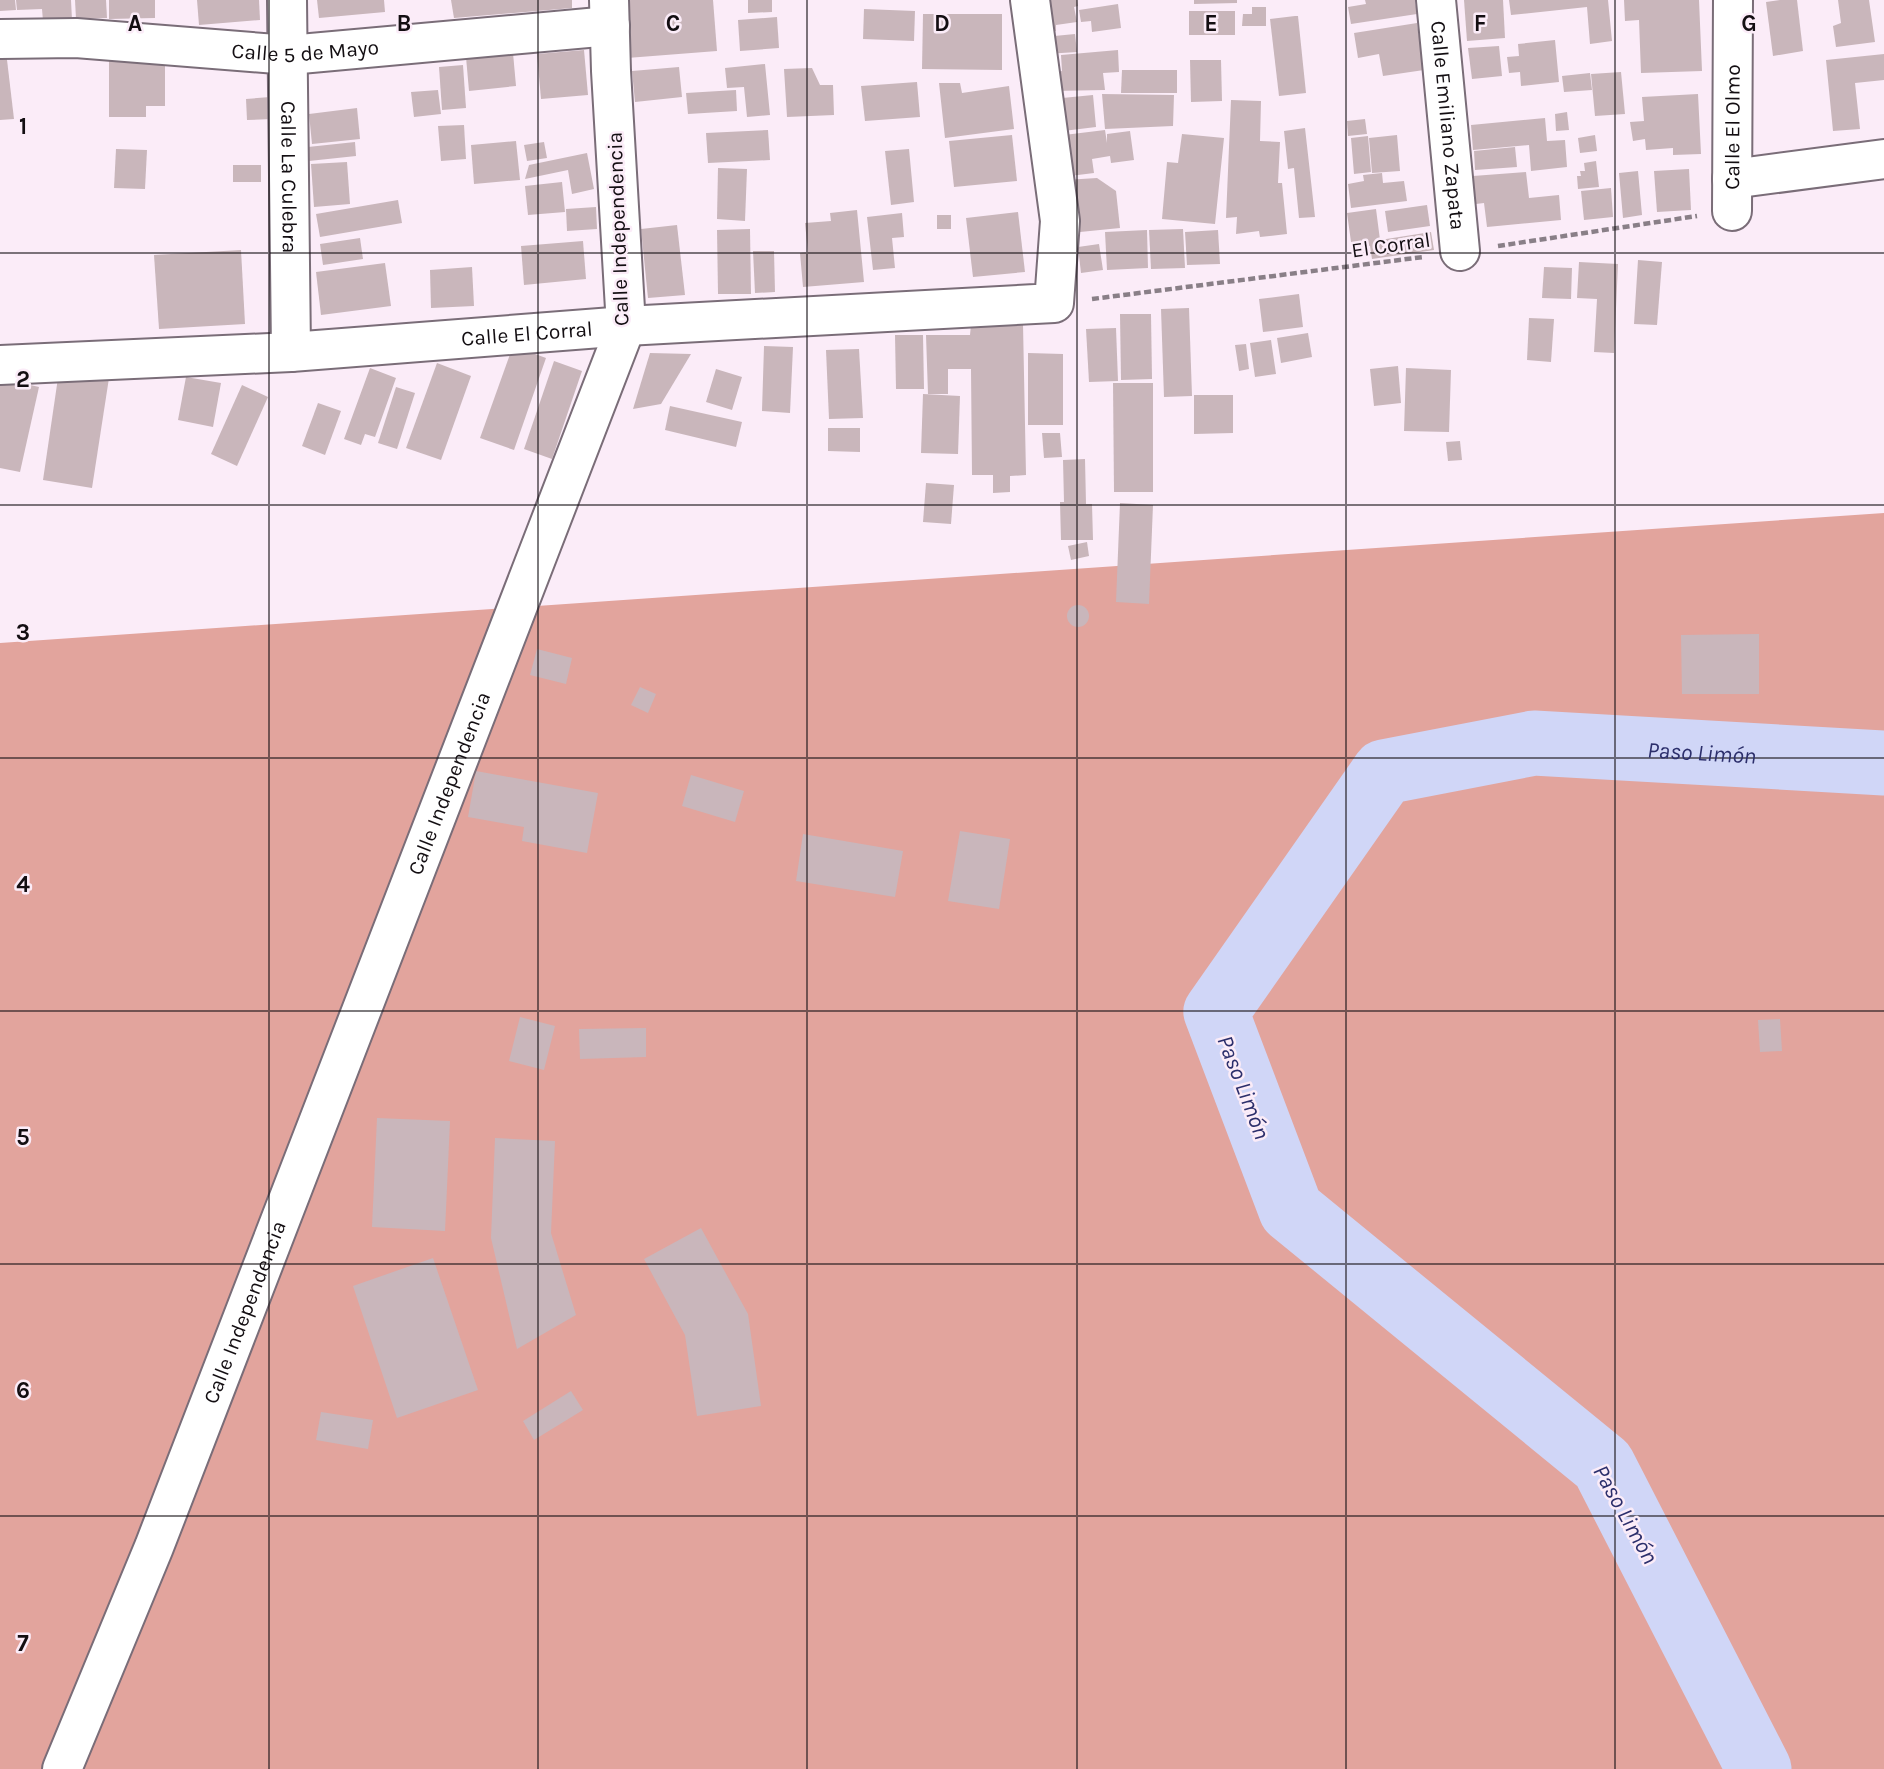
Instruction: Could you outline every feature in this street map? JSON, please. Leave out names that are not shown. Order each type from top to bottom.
[{"type":"street","name":"Calle La Culebra","points":[[287,0],[291,352]]},
{"type":"street","points":[[1030,0],[1059,221],[1054,303]]},
{"type":"street","name":"Calle Emiliano Zapata","points":[[1436,0],[1460,251]]},
{"type":"street","name":"Calle El Olmo","points":[[1732,195],[1734,0]]},
{"type":"street","name":"Calle 5 de Mayo","points":[[0,38],[76,38],[289,55],[609,13]]},
{"type":"street","name":"Calle Independencia","points":[[62,1769],[154,1547],[626,326],[609,13]]},
{"type":"street","points":[[1732,195],[1884,159]]},
{"type":"street","name":"Calle El Corral","points":[[0,365],[291,352],[626,326],[1054,303]]},
{"type":"path","name":"El Corral","points":[[1054,303],[1384,263],[1460,251],[1732,195]]},
{"type":"shaded area","points":[[1884,513],[1884,1769],[0,1769],[0,643]]},
{"type":"building","points":[[0,0],[15,0],[16,10],[0,11]]},
{"type":"building","points":[[16,0],[71,0],[72,20],[43,21],[42,9],[17,10]]},
{"type":"building","points":[[75,0],[106,0],[107,18],[76,19]]},
{"type":"building","points":[[109,0],[155,0],[155,18],[109,19]]},
{"type":"building","points":[[197,0],[259,0],[260,20],[199,25]]},
{"type":"building","points":[[317,0],[384,0],[385,12],[319,18]]},
{"type":"building","points":[[451,0],[572,0],[572,8],[454,18]]},
{"type":"building","points":[[623,0],[713,0],[717,51],[627,58]]},
{"type":"building","points":[[748,0],[772,0],[772,12],[748,13]]},
{"type":"building","points":[[1041,0],[1077,0],[1078,6],[1074,7],[1077,22],[1056,25],[1056,31],[1042,34]]},
{"type":"building","points":[[1194,0],[1237,0],[1237,3],[1194,4]]},
{"type":"building","points":[[1365,0],[1415,0],[1417,14],[1351,24],[1348,7],[1366,4]]},
{"type":"building","points":[[1464,0],[1503,0],[1505,38],[1467,41]]},
{"type":"building","points":[[1509,0],[1608,0],[1612,41],[1590,44],[1587,7],[1511,15]]},
{"type":"building","points":[[1624,0],[1699,0],[1702,71],[1641,73],[1639,20],[1625,21]]},
{"type":"building","points":[[1797,0],[1803,51],[1773,56],[1766,2]]},
{"type":"building","points":[[1838,0],[1869,0],[1875,42],[1836,47],[1833,26],[1841,23]]},
{"type":"building","points":[[1118,4],[1121,28],[1092,32],[1091,21],[1081,22],[1079,10]]},
{"type":"building","points":[[1252,7],[1266,7],[1266,26],[1242,26],[1243,14],[1252,14]]},
{"type":"building","points":[[864,9],[915,11],[914,41],[863,39]]},
{"type":"building","points":[[1189,11],[1235,11],[1235,35],[1189,35]]},
{"type":"building","points":[[923,14],[1002,14],[1002,70],[922,69]]},
{"type":"building","points":[[1298,16],[1306,93],[1279,96],[1270,19]]},
{"type":"building","points":[[777,17],[779,48],[740,51],[738,20]]},
{"type":"building","points":[[1417,23],[1424,70],[1383,76],[1379,54],[1358,58],[1354,33]]},
{"type":"building","points":[[1075,34],[1077,52],[1046,54],[1044,37]]},
{"type":"building","points":[[1555,40],[1559,82],[1521,86],[1520,72],[1509,73],[1507,57],[1519,56],[1518,44]]},
{"type":"building","points":[[0,43],[5,43],[14,119],[0,120]]},
{"type":"building","points":[[1499,46],[1502,76],[1472,79],[1468,48]]},
{"type":"building","points":[[584,50],[588,95],[541,99],[537,54]]},
{"type":"building","points":[[1118,50],[1119,72],[1103,73],[1105,90],[1053,91],[1053,73],[1062,71],[1061,55]]},
{"type":"building","points":[[513,53],[516,86],[469,91],[466,57]]},
{"type":"building","points":[[1884,54],[1884,80],[1855,83],[1860,129],[1833,131],[1826,60]]},
{"type":"building","points":[[109,60],[165,60],[165,106],[146,106],[146,117],[109,117]]},
{"type":"building","points":[[1190,60],[1221,60],[1222,101],[1191,102]]},
{"type":"building","points":[[765,64],[770,115],[747,117],[744,87],[727,88],[725,68]]},
{"type":"building","points":[[463,65],[466,108],[442,110],[439,67]]},
{"type":"building","points":[[679,67],[682,97],[635,102],[632,71]]},
{"type":"building","points":[[812,68],[820,85],[833,85],[834,115],[787,117],[784,69]]},
{"type":"building","points":[[1122,70],[1177,70],[1177,93],[1121,93]]},
{"type":"building","points":[[1621,72],[1625,114],[1595,116],[1591,74]]},
{"type":"building","points":[[1590,73],[1592,90],[1564,92],[1562,76]]},
{"type":"building","points":[[917,82],[920,117],[865,121],[861,86]]},
{"type":"building","points":[[939,83],[960,83],[962,93],[1009,86],[1014,129],[945,138]]},
{"type":"building","points":[[438,90],[441,114],[414,117],[411,92]]},
{"type":"building","points":[[736,90],[737,111],[688,114],[686,93]]},
{"type":"building","points":[[1102,94],[1174,95],[1173,126],[1105,129]]},
{"type":"building","points":[[1698,94],[1701,154],[1673,155],[1673,148],[1646,150],[1645,139],[1633,141],[1630,122],[1644,121],[1642,97]]},
{"type":"building","points":[[1093,95],[1096,127],[1055,132],[1052,99]]},
{"type":"building","points":[[270,97],[272,119],[247,120],[246,99]]},
{"type":"building","points":[[1231,100],[1261,101],[1260,141],[1280,142],[1278,183],[1282,183],[1287,234],[1260,237],[1259,231],[1236,234],[1237,217],[1226,218]]},
{"type":"building","points":[[357,108],[360,139],[312,144],[309,114]]},
{"type":"building","points":[[1567,112],[1569,130],[1556,131],[1555,114]]},
{"type":"building","points":[[1545,118],[1547,141],[1565,140],[1567,167],[1531,171],[1529,145],[1473,150],[1471,125]]},
{"type":"building","points":[[1365,119],[1367,134],[1348,136],[1347,121]]},
{"type":"building","points":[[464,125],[466,159],[441,161],[438,126]]},
{"type":"building","points":[[1305,128],[1315,217],[1299,218],[1294,168],[1288,169],[1284,131]]},
{"type":"building","points":[[768,130],[770,160],[708,163],[706,133]]},
{"type":"building","points":[[1105,130],[1107,143],[1107,134],[1130,131],[1134,160],[1111,163],[1110,156],[1092,159],[1094,173],[1062,177],[1056,136]]},
{"type":"building","points":[[1182,134],[1224,138],[1215,224],[1162,219],[1167,162],[1178,163]]},
{"type":"building","points":[[1012,135],[1017,181],[954,187],[949,141]]},
{"type":"building","points":[[1397,135],[1400,171],[1372,173],[1369,138]]},
{"type":"building","points":[[1595,135],[1597,151],[1580,153],[1578,138]]},
{"type":"building","points":[[1368,136],[1371,172],[1354,174],[1351,138]]},
{"type":"building","points":[[516,141],[520,180],[474,184],[471,145]]},
{"type":"building","points":[[355,142],[356,156],[309,161],[308,147]]},
{"type":"building","points":[[544,142],[547,158],[527,161],[524,145]]},
{"type":"building","points":[[1515,147],[1517,167],[1475,170],[1474,151]]},
{"type":"building","points":[[116,149],[147,150],[145,189],[114,188]]},
{"type":"building","points":[[909,149],[914,202],[891,205],[885,151]]},
{"type":"building","points":[[587,153],[594,189],[572,194],[568,170],[525,179],[529,165]]},
{"type":"building","points":[[1596,161],[1599,187],[1578,189],[1577,176],[1581,176],[1580,171],[1585,171],[1584,163]]},
{"type":"building","points":[[347,162],[350,204],[314,207],[311,164]]},
{"type":"building","points":[[233,165],[261,165],[261,182],[233,182]]},
{"type":"building","points":[[718,168],[747,169],[745,221],[717,219]]},
{"type":"building","points":[[1689,169],[1691,210],[1657,212],[1654,171]]},
{"type":"building","points":[[1638,171],[1642,215],[1623,218],[1619,173]]},
{"type":"building","points":[[1526,172],[1529,198],[1559,195],[1561,220],[1487,227],[1484,203],[1476,204],[1473,176]]},
{"type":"building","points":[[1382,173],[1383,183],[1404,181],[1407,201],[1351,208],[1348,184],[1364,181],[1363,175]]},
{"type":"building","points":[[1097,178],[1116,191],[1120,228],[1070,233],[1065,180]]},
{"type":"building","points":[[562,182],[565,212],[528,215],[525,186]]},
{"type":"building","points":[[1611,188],[1613,217],[1584,220],[1581,191]]},
{"type":"building","points":[[398,200],[402,223],[320,237],[316,214]]},
{"type":"building","points":[[1427,205],[1430,226],[1388,232],[1385,211]]},
{"type":"building","points":[[596,207],[597,229],[567,231],[566,209]]},
{"type":"building","points":[[1376,209],[1380,240],[1431,232],[1434,250],[1372,259],[1370,246],[1352,249],[1347,213]]},
{"type":"building","points":[[857,210],[864,282],[803,287],[800,253],[808,252],[805,223],[831,221],[830,213]]},
{"type":"building","points":[[1018,212],[1025,272],[973,277],[966,218]]},
{"type":"building","points":[[902,213],[904,237],[892,238],[895,268],[873,270],[867,217]]},
{"type":"building","points":[[937,215],[951,215],[951,229],[937,229]]},
{"type":"building","points":[[677,225],[685,295],[648,298],[641,229]]},
{"type":"building","points":[[750,229],[751,294],[718,294],[717,230]]},
{"type":"building","points":[[1183,229],[1185,268],[1151,269],[1149,230]]},
{"type":"building","points":[[1147,230],[1148,268],[1107,270],[1105,232]]},
{"type":"building","points":[[1218,230],[1220,264],[1187,265],[1185,232]]},
{"type":"building","points":[[360,238],[363,259],[323,265],[320,244]]},
{"type":"building","points":[[583,241],[586,279],[524,285],[521,246]]},
{"type":"building","points":[[1099,244],[1103,270],[1081,273],[1078,247]]},
{"type":"building","points":[[241,250],[245,324],[159,329],[154,255]]},
{"type":"building","points":[[753,251],[774,251],[775,292],[755,293]]},
{"type":"building","points":[[1638,260],[1662,262],[1657,325],[1634,324]]},
{"type":"building","points":[[1579,262],[1618,264],[1614,353],[1594,352],[1597,299],[1577,298]]},
{"type":"building","points":[[385,263],[391,306],[321,315],[316,272]]},
{"type":"building","points":[[472,267],[474,306],[431,308],[430,270]]},
{"type":"building","points":[[1544,267],[1572,268],[1571,299],[1542,298]]},
{"type":"building","points":[[1299,294],[1303,327],[1263,332],[1259,299]]},
{"type":"building","points":[[1189,308],[1192,396],[1164,397],[1161,309]]},
{"type":"building","points":[[1120,314],[1151,314],[1152,379],[1121,380]]},
{"type":"building","points":[[1529,318],[1554,319],[1551,362],[1527,360]]},
{"type":"building","points":[[1023,324],[1026,475],[1010,476],[1010,492],[993,493],[993,475],[972,475],[971,369],[948,369],[948,394],[928,394],[926,335],[970,335],[971,325]]},
{"type":"building","points":[[1116,328],[1118,381],[1089,382],[1086,329]]},
{"type":"building","points":[[1308,333],[1312,357],[1281,363],[1277,338]]},
{"type":"building","points":[[895,335],[923,335],[924,389],[896,389]]},
{"type":"building","points":[[1271,340],[1276,374],[1255,377],[1250,343]]},
{"type":"building","points":[[1246,344],[1249,369],[1239,371],[1235,345]]},
{"type":"building","points":[[513,346],[546,358],[514,450],[480,438]]},
{"type":"building","points":[[764,346],[793,347],[790,413],[762,411]]},
{"type":"building","points":[[859,349],[863,418],[829,419],[826,350]]},
{"type":"building","points":[[650,353],[691,354],[661,404],[633,409]]},
{"type":"building","points":[[1028,353],[1063,354],[1063,425],[1028,425]]},
{"type":"building","points":[[554,361],[582,371],[552,459],[524,449]]},
{"type":"building","points":[[437,363],[471,376],[441,460],[406,448]]},
{"type":"building","points":[[1398,366],[1401,403],[1374,406],[1370,369]]},
{"type":"building","points":[[370,368],[396,378],[375,437],[365,434],[361,445],[344,439]]},
{"type":"building","points":[[1406,368],[1451,370],[1449,432],[1404,431]]},
{"type":"building","points":[[716,369],[742,377],[732,410],[706,402]]},
{"type":"building","points":[[59,371],[109,378],[92,488],[43,480]]},
{"type":"building","points":[[186,377],[221,383],[213,427],[178,420]]},
{"type":"building","points":[[0,378],[39,387],[20,472],[0,468]]},
{"type":"building","points":[[1113,383],[1153,383],[1153,492],[1114,492]]},
{"type":"building","points":[[242,385],[268,397],[237,466],[211,454]]},
{"type":"building","points":[[396,387],[415,393],[397,449],[378,443]]},
{"type":"building","points":[[923,394],[960,396],[958,454],[921,453]]},
{"type":"building","points":[[1194,395],[1233,395],[1233,433],[1194,434]]},
{"type":"building","points":[[318,403],[341,411],[325,455],[302,446]]},
{"type":"building","points":[[670,406],[742,422],[736,447],[665,430]]},
{"type":"building","points":[[828,428],[860,428],[860,452],[828,451]]},
{"type":"building","points":[[1042,433],[1060,433],[1062,457],[1044,458]]},
{"type":"building","points":[[1460,441],[1462,460],[1448,461],[1446,442]]},
{"type":"building","points":[[1085,459],[1086,504],[1092,504],[1093,540],[1061,540],[1063,460]]},
{"type":"building","points":[[926,483],[954,485],[951,524],[923,522]]},
{"type":"building","points":[[1120,503],[1153,505],[1149,604],[1116,602]]},
{"type":"building","points":[[1087,542],[1089,556],[1071,560],[1068,546]]},
{"type":"building","points":[[1078,605],[1086,608],[1089,616],[1086,624],[1078,627],[1070,624],[1067,616],[1070,608]]},
{"type":"building","points":[[1759,634],[1759,694],[1682,694],[1681,635]]},
{"type":"building","points":[[537,649],[572,658],[566,684],[530,675]]},
{"type":"building","points":[[640,687],[656,694],[648,713],[631,705]]},
{"type":"building","points":[[476,771],[598,793],[587,853],[522,841],[524,827],[468,817]]},
{"type":"building","points":[[691,775],[744,791],[735,822],[682,806]]},
{"type":"building","points":[[960,831],[1010,839],[999,909],[948,901]]},
{"type":"building","points":[[803,834],[903,851],[895,897],[796,881]]},
{"type":"building","points":[[520,1017],[555,1026],[544,1070],[509,1061]]},
{"type":"building","points":[[1780,1019],[1782,1051],[1760,1052],[1758,1020]]},
{"type":"building","points":[[646,1028],[646,1057],[580,1059],[579,1029]]},
{"type":"building","points":[[377,1118],[450,1121],[445,1231],[372,1227]]},
{"type":"building","points":[[495,1138],[555,1141],[551,1233],[576,1315],[517,1349],[491,1238]]},
{"type":"building","points":[[701,1228],[748,1314],[761,1406],[697,1416],[685,1335],[644,1259]]},
{"type":"building","points":[[433,1258],[478,1390],[397,1418],[353,1286]]},
{"type":"building","points":[[571,1391],[583,1410],[534,1440],[523,1421]]},
{"type":"building","points":[[321,1412],[373,1420],[368,1449],[316,1440]]},
{"type":"waterway","name":"Paso Limón","points":[[1759,1769],[1603,1465],[1291,1210],[1216,1012],[1384,772],[1534,743],[1884,763]]}]
